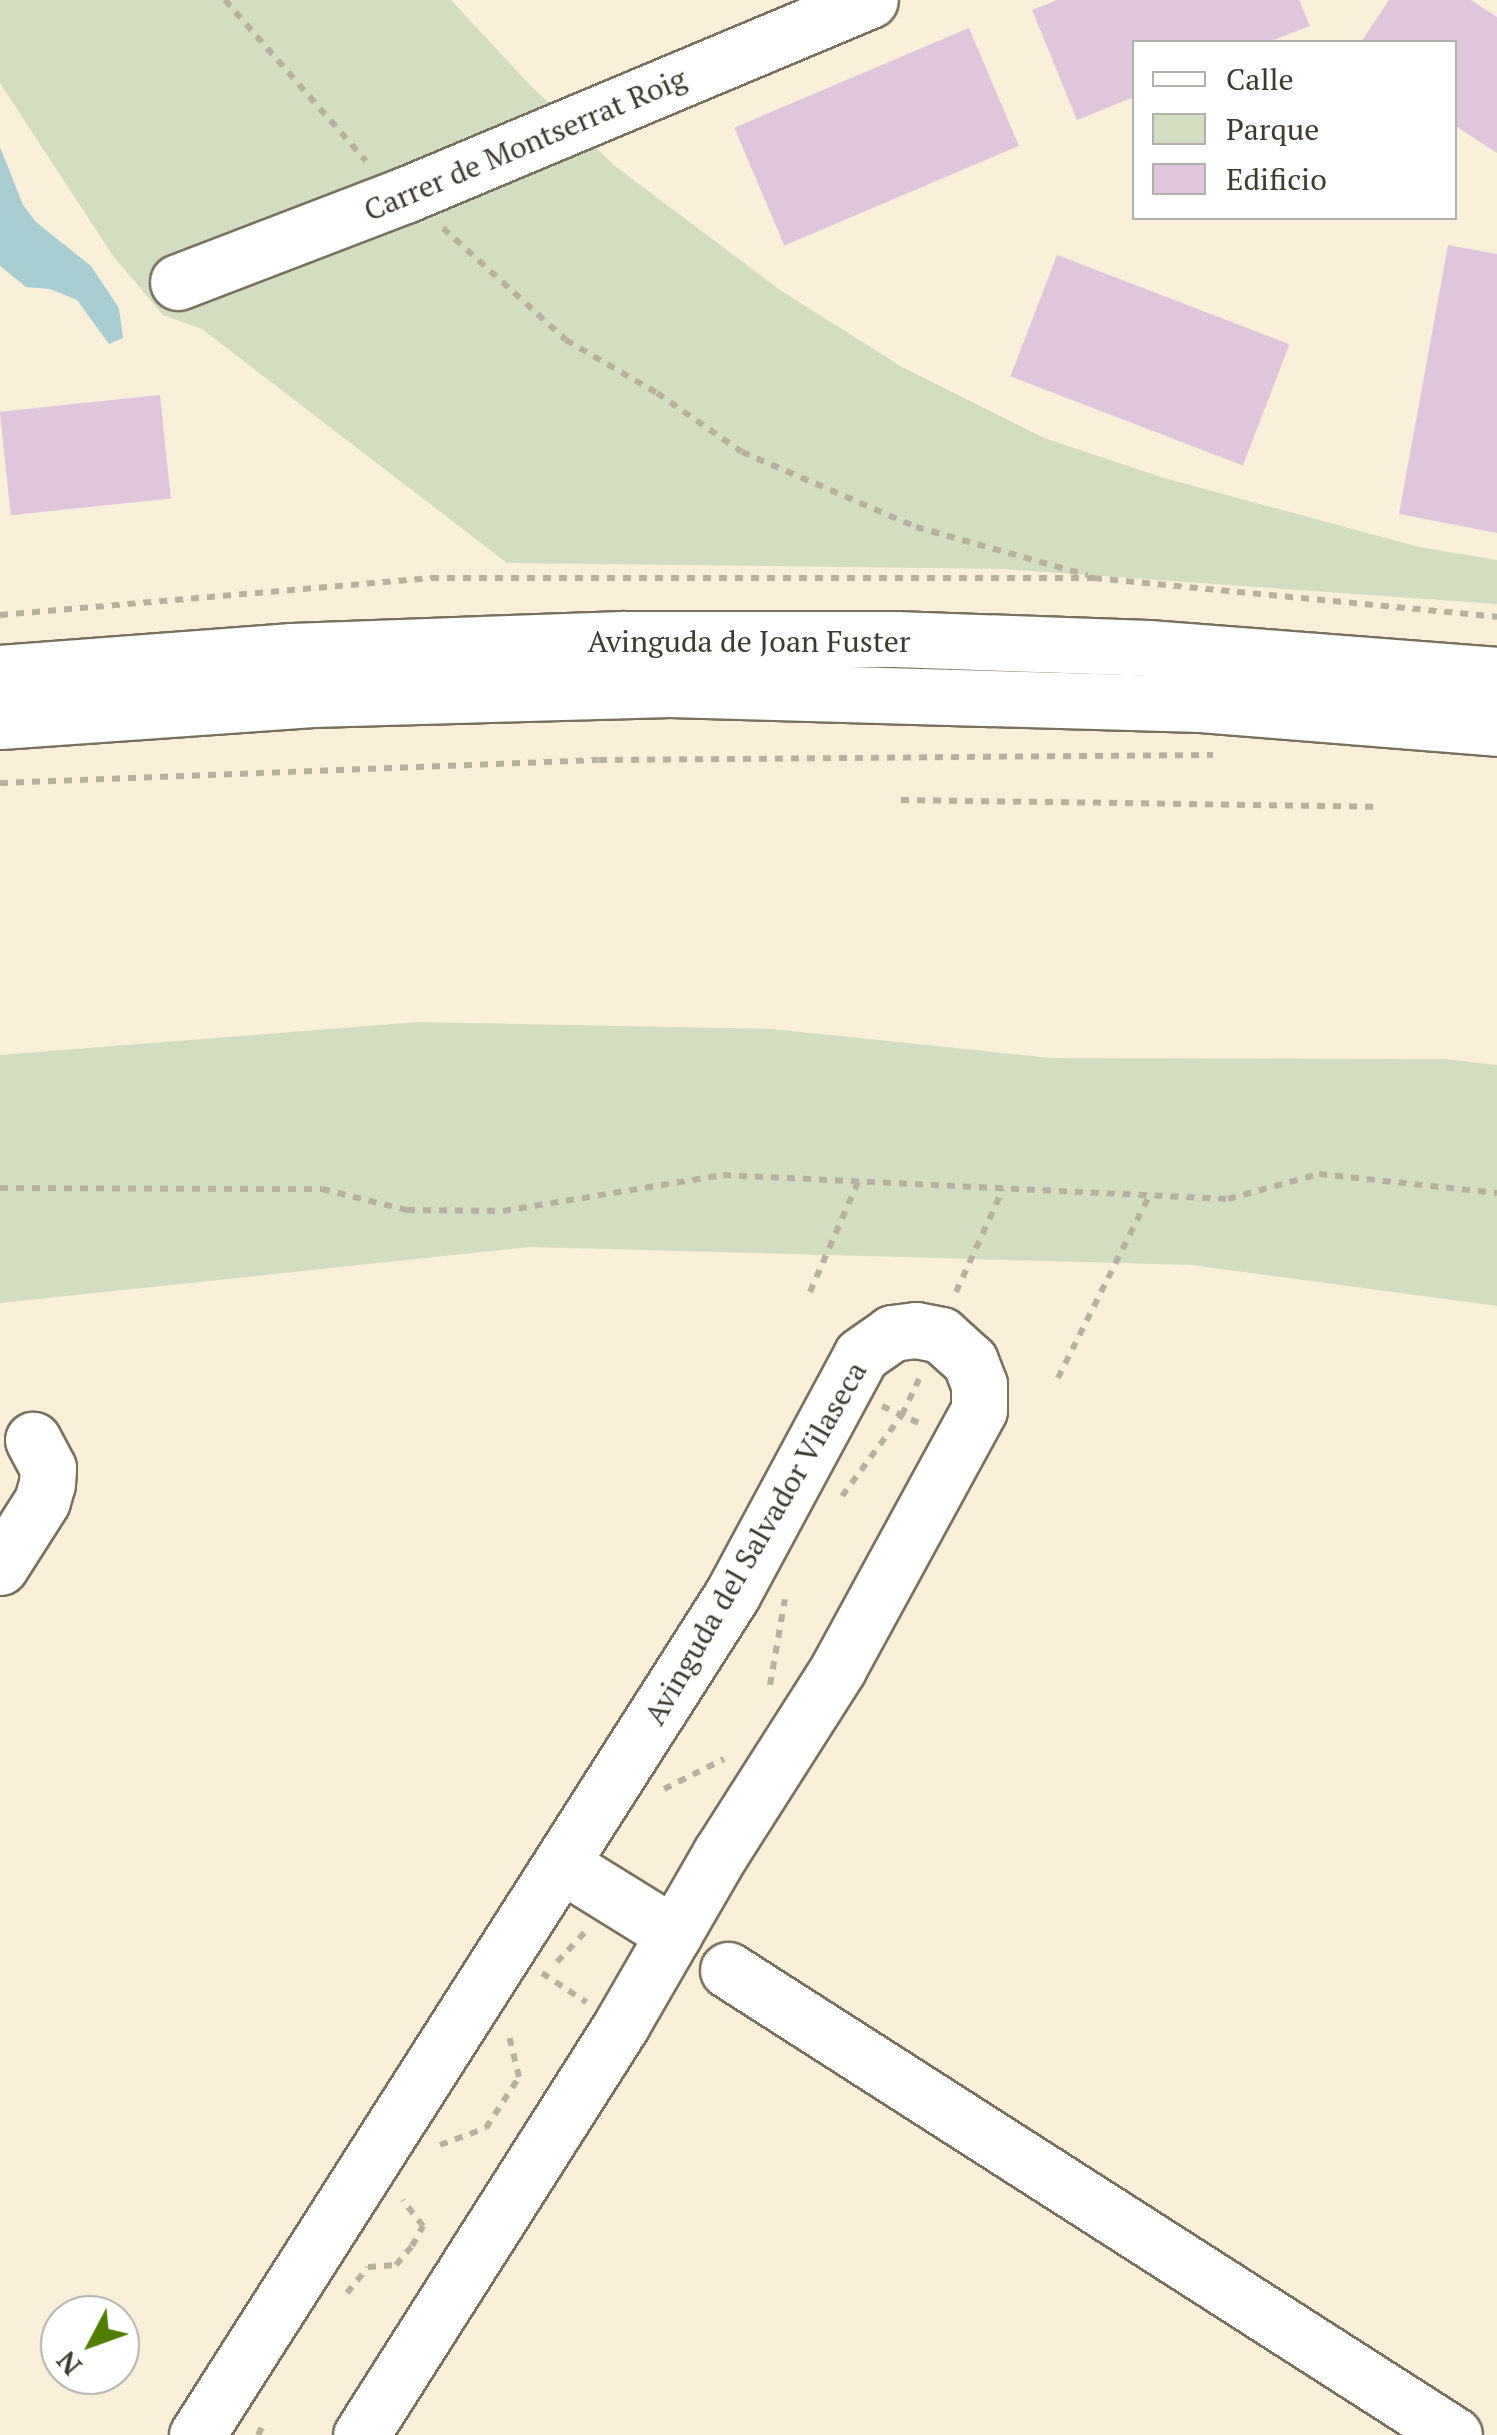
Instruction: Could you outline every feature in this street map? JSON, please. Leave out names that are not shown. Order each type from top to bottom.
[{"type":"street","name":"Carrer de Montserrat Roig","points":[[178,282],[405,196],[870,0]]},
{"type":"street","name":"Avinguda de Joan Fuster","points":[[0,673],[331,650],[624,639],[894,640],[1148,648],[1497,675]]},
{"type":"street","name":"Avinguda de Joan Fuster","points":[[0,721],[312,699],[670,690],[1201,704],[1497,728]]},
{"type":"street","name":"Avinguda del Salvador Vilaseca","points":[[197,2435],[732,1596],[861,1355],[892,1333],[916,1330],[941,1335]]},
{"type":"street","points":[[361,2435],[611,2042],[838,1669],[978,1410],[979,1384],[970,1361],[941,1335]]},
{"type":"street","points":[[0,1567],[48,1484],[48,1468],[33,1440]]},
{"type":"street","points":[[562,1864],[674,1934]]},
{"type":"street","points":[[728,1970],[1454,2435]]},
{"type":"path","points":[[225,0],[361,156],[566,340],[657,392],[742,452],[916,528],[1094,578]]},
{"type":"path","points":[[0,615],[431,578],[1094,578],[1497,617]]},
{"type":"path","points":[[0,782],[598,760],[1224,755]]},
{"type":"path","points":[[901,800],[1376,807]]},
{"type":"path","points":[[0,1188],[322,1189],[406,1210],[503,1211],[723,1175],[1228,1199],[1319,1174],[1497,1194]]},
{"type":"path","points":[[810,1292],[858,1182]]},
{"type":"path","points":[[836,1508],[902,1416],[1003,1189]]},
{"type":"path","points":[[1058,1378],[1149,1196]]},
{"type":"path","points":[[875,1403],[931,1429]]},
{"type":"path","points":[[769,1688],[786,1599],[794,1584]]},
{"type":"path","points":[[661,1790],[722,1760],[732,1746]]},
{"type":"path","points":[[529,1988],[592,1924]]},
{"type":"path","points":[[533,1967],[600,2010]]},
{"type":"path","points":[[434,2152],[443,2142],[486,2128],[519,2076],[507,2030],[514,2016]]},
{"type":"path","points":[[339,2303],[368,2267],[396,2265],[412,2246],[423,2226],[401,2198],[409,2186]]},
{"type":"path","points":[[258,2435],[267,2418]]},
{"type":"green space","points":[[0,0],[451,0],[528,83],[615,166],[780,290],[902,367],[1044,438],[1164,478],[1419,547],[1497,560],[1497,604],[1003,569],[507,563],[202,329],[163,315],[113,256],[0,83]]},
{"type":"green space","points":[[417,1022],[772,1029],[1052,1058],[1444,1059],[1497,1065],[1497,1306],[1191,1265],[530,1247],[0,1303],[0,1055]]},
{"type":"water","points":[[0,147],[23,205],[36,222],[91,266],[119,308],[123,338],[109,344],[77,300],[50,289],[26,287],[0,266]]},
{"type":"building","points":[[1057,0],[1299,0],[1310,26],[1274,40],[1132,40],[1132,98],[1077,120],[1032,10]]},
{"type":"building","points":[[1389,0],[1471,0],[1497,17],[1497,153],[1457,127],[1457,40],[1362,40]]},
{"type":"building","points":[[969,28],[1019,146],[784,245],[734,128]]},
{"type":"building","points":[[1448,245],[1497,254],[1497,533],[1399,514]]},
{"type":"building","points":[[1057,255],[1289,344],[1243,466],[1010,376]]},
{"type":"building","points":[[160,395],[171,498],[11,515],[0,412]]}]
